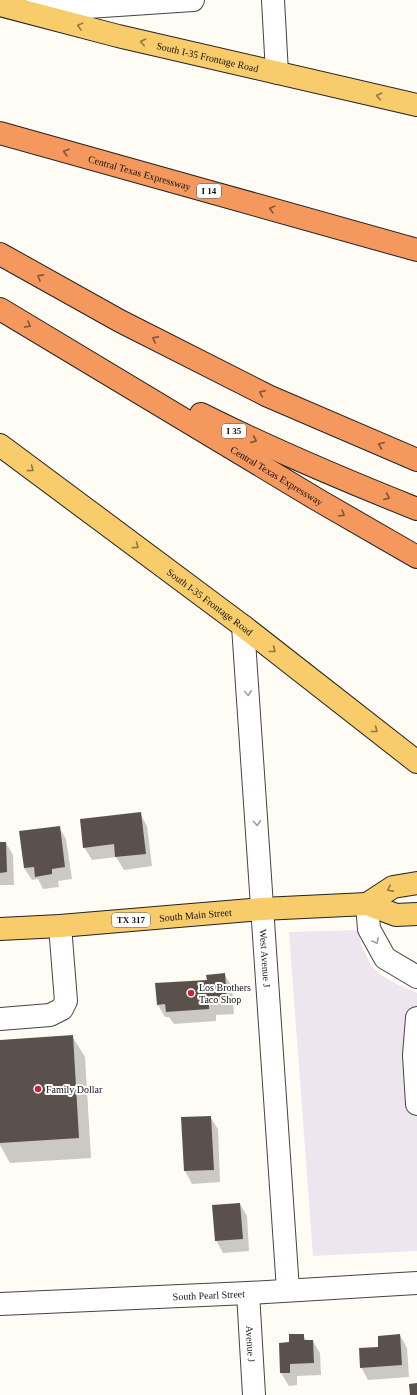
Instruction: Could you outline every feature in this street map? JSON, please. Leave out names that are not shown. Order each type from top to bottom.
[{"type":"highway","name":"Central Texas Expressway","points":[[0,133],[149,176],[197,187],[304,217],[417,250]]},
{"type":"highway","points":[[304,217],[417,234]]},
{"type":"highway","points":[[0,254],[120,321],[268,396],[417,460]]},
{"type":"highway","name":"I 35","points":[[0,309],[56,342],[242,435],[349,482],[417,509]]},
{"type":"highway","name":"Central Texas Expressway","points":[[56,342],[318,500],[417,557]]},
{"type":"main road","name":"South I-35 Frontage Road","points":[[0,5],[118,36],[417,104]]},
{"type":"main road","name":"South I-35 Frontage Road","points":[[0,445],[243,626],[417,762]]},
{"type":"main road","points":[[367,904],[393,886],[417,883]]},
{"type":"main road","name":"South Main Street","points":[[0,929],[60,926],[262,908],[367,904],[396,915],[417,914]]},
{"type":"street","points":[[22,11],[133,2],[193,0]]},
{"type":"street","points":[[273,0],[277,72]]},
{"type":"street","name":"West Avenue J","points":[[243,626],[288,1290]]},
{"type":"street","points":[[367,904],[369,930],[385,958],[417,977]]},
{"type":"street","points":[[0,1019],[50,1015],[62,1010],[66,1001],[60,926]]},
{"type":"street","points":[[417,1018],[414,1055],[417,1104]]},
{"type":"street","name":"South Pearl Street","points":[[0,1304],[248,1293],[417,1283]]},
{"type":"street","name":"Avenue J","points":[[248,1293],[254,1395]]},
{"type":"shaded area","points":[[359,930],[361,945],[371,965],[379,974],[394,983],[417,993],[417,1251],[313,1256],[289,932]]},
{"type":"building","points":[[141,812],[146,854],[115,857],[114,844],[83,848],[80,819]]},
{"type":"building","points":[[60,826],[65,867],[52,869],[52,874],[35,877],[34,867],[24,868],[19,831]]},
{"type":"building","points":[[0,842],[6,842],[7,872],[0,873]]},
{"type":"building","name":"Los Brothers Taco Shop","points":[[225,973],[227,1002],[209,1003],[209,1009],[166,1012],[165,1004],[157,1005],[155,983],[207,980],[206,975]]},
{"type":"building","name":"Family Dollar","points":[[73,1035],[79,1138],[0,1143],[0,1040]]},
{"type":"building","points":[[211,1116],[214,1170],[184,1171],[181,1117]]},
{"type":"building","points":[[240,1203],[243,1239],[215,1241],[212,1205]]},
{"type":"building","points":[[289,1334],[304,1334],[304,1340],[313,1340],[314,1363],[290,1364],[290,1373],[280,1373],[279,1343],[289,1342]]},
{"type":"building","points":[[400,1334],[402,1365],[360,1368],[359,1348],[378,1347],[378,1336]]},
{"type":"building","points":[[417,1383],[417,1395],[410,1395],[409,1384]]},
{"type":"place","name":"Los Brothers Taco Shop","points":[[191,993]]},
{"type":"place","name":"Family Dollar","points":[[38,1089]]}]
